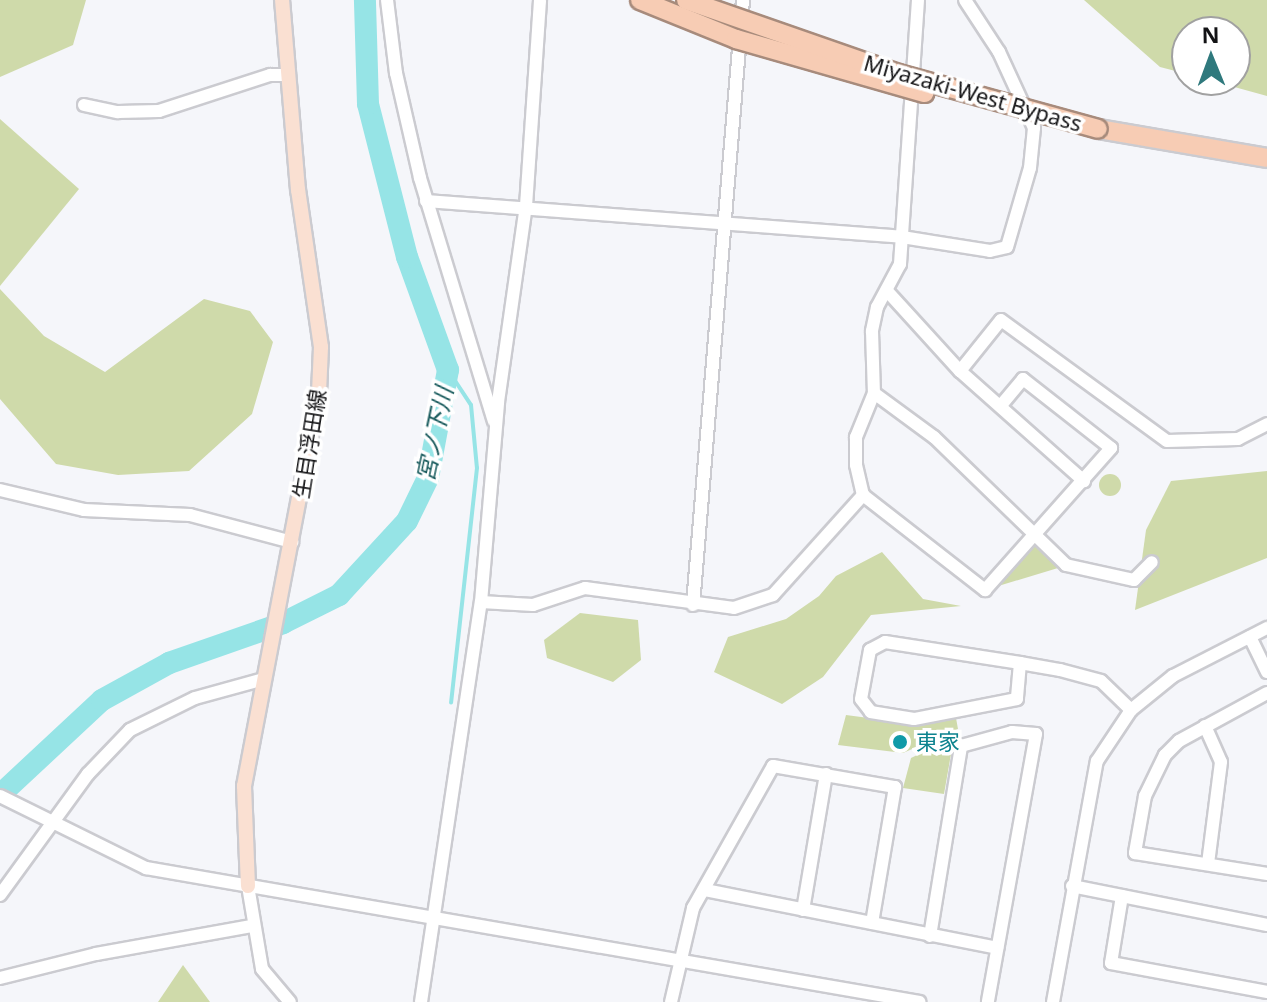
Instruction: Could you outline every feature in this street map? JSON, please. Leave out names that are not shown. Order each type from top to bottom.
[{"type":"highway","points":[[640,0],[736,39],[881,84],[1033,113]]},
{"type":"highway","name":"Miyazaki-West Bypass","points":[[686,0],[899,74],[1033,113],[1267,158]]},
{"type":"highway","name":"Miyazaki-West Bypass","points":[[702,0],[837,48],[1098,126],[1267,147]]},
{"type":"main road","name":"生目浮田線","points":[[248,886],[244,786],[319,393],[321,347],[298,190],[282,0]]},
{"type":"street","points":[[387,0],[396,73],[426,201],[496,428]]},
{"type":"street","points":[[421,1002],[481,602],[496,428],[526,206],[540,0]]},
{"type":"street","points":[[693,605],[743,0]]},
{"type":"street","points":[[918,0],[900,264],[888,292],[877,307],[872,331],[874,393],[856,437],[863,495],[985,590],[1111,448],[1023,379],[1000,406]]},
{"type":"street","points":[[426,201],[526,206],[902,237],[990,251],[1007,247],[1030,168],[1034,128],[999,52],[965,0]]},
{"type":"street","points":[[84,105],[118,112],[159,111],[270,75],[289,75]]},
{"type":"street","points":[[888,292],[960,371],[1084,481]]},
{"type":"street","points":[[960,371],[1001,320],[1167,441],[1238,439],[1267,424]]},
{"type":"street","points":[[874,393],[934,437],[1066,565],[1134,580],[1152,562]]},
{"type":"street","points":[[0,490],[84,510],[190,515],[292,542]]},
{"type":"street","points":[[481,602],[533,605],[585,588],[634,591],[693,605],[734,608],[773,595],[863,495]]},
{"type":"street","points":[[1053,1002],[1097,761],[1131,710],[1173,676],[1267,628]]},
{"type":"street","points":[[1250,637],[1267,672]]},
{"type":"street","points":[[1020,663],[1017,699],[914,719],[871,712],[861,699],[870,650],[885,642],[1020,663],[1101,681],[1131,710]]},
{"type":"street","points":[[0,895],[50,825],[130,730],[195,698],[264,679]]},
{"type":"street","points":[[1267,693],[1179,741],[1152,778],[1135,853],[1267,874]]},
{"type":"street","points":[[1205,726],[1221,762],[1208,863]]},
{"type":"street","points":[[930,936],[961,746],[1012,732],[1036,734],[988,1002]]},
{"type":"street","points":[[671,1002],[678,959],[693,908],[773,766],[895,787],[872,923]]},
{"type":"street","points":[[803,910],[826,774]]},
{"type":"street","points":[[5,799],[50,825],[146,868],[919,1002]]},
{"type":"street","points":[[248,886],[252,926],[262,969],[290,1002]]},
{"type":"street","points":[[1072,886],[1267,925]]},
{"type":"street","points":[[705,890],[997,948]]},
{"type":"street","points":[[1122,896],[1111,963],[1267,992]]},
{"type":"street","points":[[0,978],[96,954],[252,926]]},
{"type":"green space","points":[[0,0],[86,0],[73,45],[0,77]]},
{"type":"green space","points":[[1084,0],[1267,0],[1267,96],[1251,92],[1251,16],[1171,16],[1171,70],[1160,67]]},
{"type":"green space","points":[[0,119],[79,189],[0,286]]},
{"type":"green space","points":[[0,289],[44,336],[105,372],[204,299],[250,311],[273,342],[252,414],[189,471],[118,475],[56,464],[0,399]]},
{"type":"green space","points":[[1267,471],[1267,558],[1135,610],[1146,530],[1171,481]]},
{"type":"green space","points":[[1110,474],[1118,477],[1121,485],[1118,493],[1110,496],[1102,493],[1099,485],[1102,477]]},
{"type":"green space","points":[[1035,543],[1058,568],[995,587]]},
{"type":"green space","points":[[882,552],[923,599],[961,606],[871,615],[823,677],[782,704],[714,672],[728,637],[786,619],[819,596],[836,576]]},
{"type":"green space","points":[[580,613],[638,620],[641,660],[613,682],[547,658],[544,640]]},
{"type":"green space","points":[[846,715],[914,724],[956,718],[958,729],[903,753],[838,745]]},
{"type":"green space","points":[[954,737],[944,794],[903,788],[911,758]]},
{"type":"green space","points":[[183,965],[210,1002],[158,1002]]},
{"type":"waterway","name":"宮ノ下川","points":[[0,795],[102,700],[169,663],[283,623],[339,595],[407,521],[428,478],[448,370],[407,257],[368,104],[365,0]]},
{"type":"waterway","points":[[448,370],[471,405],[477,468],[451,703]]},
{"type":"place","name":"東家","points":[[900,742]]}]
